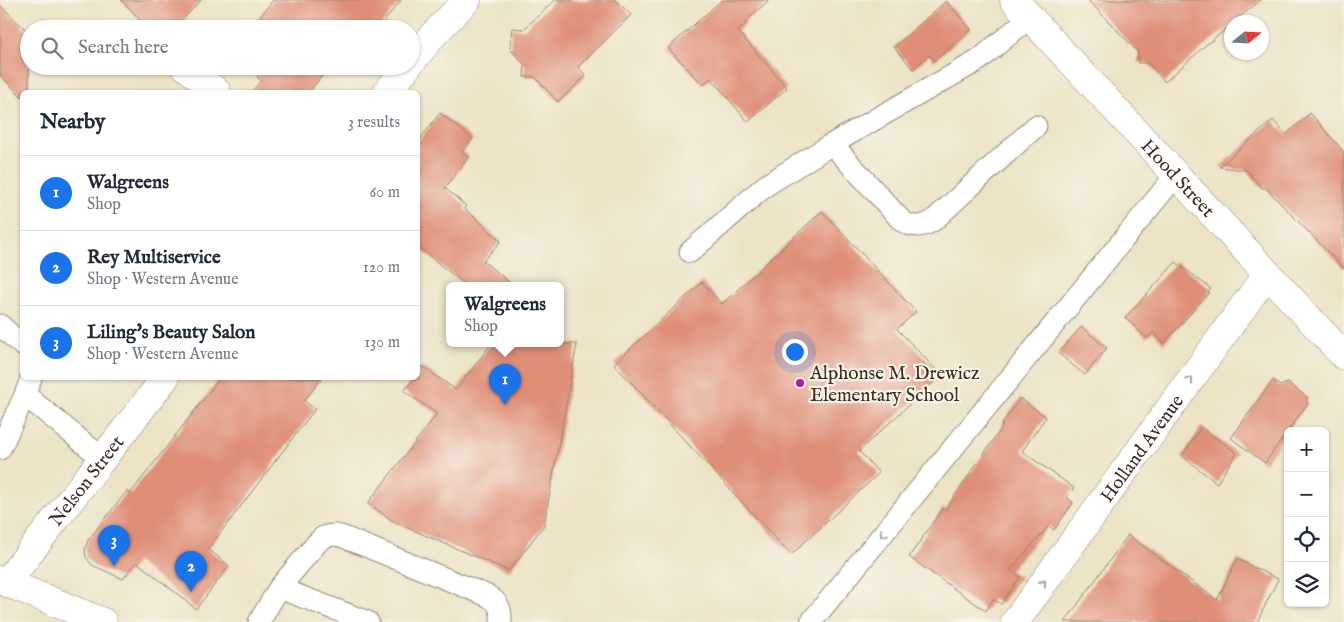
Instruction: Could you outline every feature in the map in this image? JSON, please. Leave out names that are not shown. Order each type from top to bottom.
[{"type":"street","points":[[420,51],[467,0]]},
{"type":"street","name":"Hood Street","points":[[1022,8],[1344,356]]},
{"type":"street","points":[[196,75],[215,90]]},
{"type":"street","points":[[389,90],[401,75]]},
{"type":"street","name":"Holland Avenue","points":[[1015,622],[1267,274]]},
{"type":"street","name":"Nelson Street","points":[[3,581],[163,380]]},
{"type":"street","points":[[3,581],[103,622]]},
{"type":"lane","points":[[690,252],[765,186],[832,144],[978,60],[1022,8]]},
{"type":"lane","points":[[832,144],[900,219],[908,224],[917,226],[925,225],[934,220],[1036,126]]},
{"type":"lane","points":[[812,622],[1176,175]]},
{"type":"lane","points":[[0,325],[20,343]]},
{"type":"lane","points":[[0,448],[28,386],[102,458]]},
{"type":"lane","points":[[259,622],[280,588],[319,539],[337,535],[488,596],[498,604],[501,612],[501,622]]},
{"type":"lane","points":[[280,588],[368,622]]},
{"type":"building","points":[[121,0],[201,0],[182,20],[140,20]]},
{"type":"building","points":[[273,0],[401,0],[385,20],[257,20]]},
{"type":"building","points":[[555,0],[616,0],[631,15],[578,67],[586,76],[558,102],[535,77],[524,77],[525,65],[510,49],[512,28],[524,29]]},
{"type":"building","points":[[722,0],[769,0],[738,31],[787,88],[748,122],[711,78],[703,85],[668,48]]},
{"type":"building","points":[[1088,0],[1261,0],[1242,15],[1224,15],[1224,30],[1165,82],[1148,63],[1138,63],[1138,52]]},
{"type":"building","points":[[946,1],[971,29],[934,61],[929,55],[913,69],[894,47]]},
{"type":"building","points":[[0,5],[20,24],[20,75],[29,75],[29,90],[20,90],[20,95],[0,75]]},
{"type":"building","points":[[259,75],[323,75],[311,90],[253,90],[261,81],[257,77]]},
{"type":"building","points":[[440,113],[473,139],[462,152],[469,157],[445,188],[501,241],[483,261],[509,282],[462,282],[420,249],[420,139]]},
{"type":"building","points":[[1310,113],[1344,152],[1344,269],[1265,187],[1263,189],[1246,170],[1219,167],[1273,120],[1286,135]]},
{"type":"building","points":[[822,211],[916,312],[897,329],[941,375],[859,451],[879,473],[791,555],[614,364],[702,282],[722,304]]},
{"type":"building","points":[[1176,262],[1211,289],[1164,343],[1153,332],[1147,338],[1125,318]]},
{"type":"building","points":[[1081,327],[1107,348],[1085,375],[1058,353]]},
{"type":"building","points":[[564,344],[577,344],[544,525],[509,571],[394,522],[368,503],[437,414],[404,391],[412,380],[420,380],[420,369],[422,366],[456,390],[489,347],[564,347]]},
{"type":"building","points":[[218,380],[320,380],[304,401],[315,409],[208,549],[229,566],[196,609],[137,562],[123,579],[92,565],[86,557],[85,550],[88,540],[127,491],[130,494]]},
{"type":"building","points":[[1273,380],[1280,386],[1288,383],[1308,398],[1306,401],[1308,403],[1291,427],[1284,427],[1284,436],[1265,463],[1231,438]]},
{"type":"building","points":[[1020,398],[1046,417],[1022,451],[1074,488],[1067,497],[1073,503],[1054,530],[1049,526],[1010,570],[1020,577],[1001,604],[993,599],[986,611],[909,557],[943,508],[945,510]]},
{"type":"building","points":[[1201,427],[1237,453],[1217,483],[1182,456]]},
{"type":"building","points":[[1128,535],[1217,600],[1237,559],[1278,579],[1257,622],[1065,622]]},
{"type":"place","name":"Alphonse M. Drewicz Elementary School","points":[[800,383]]},
{"type":"place","name":"Walgreens","points":[[505,405]]},
{"type":"place","name":"Liling's Beauty Salon","points":[[114,566]]},
{"type":"place","name":"Rey Multiservice","points":[[191,592]]}]
